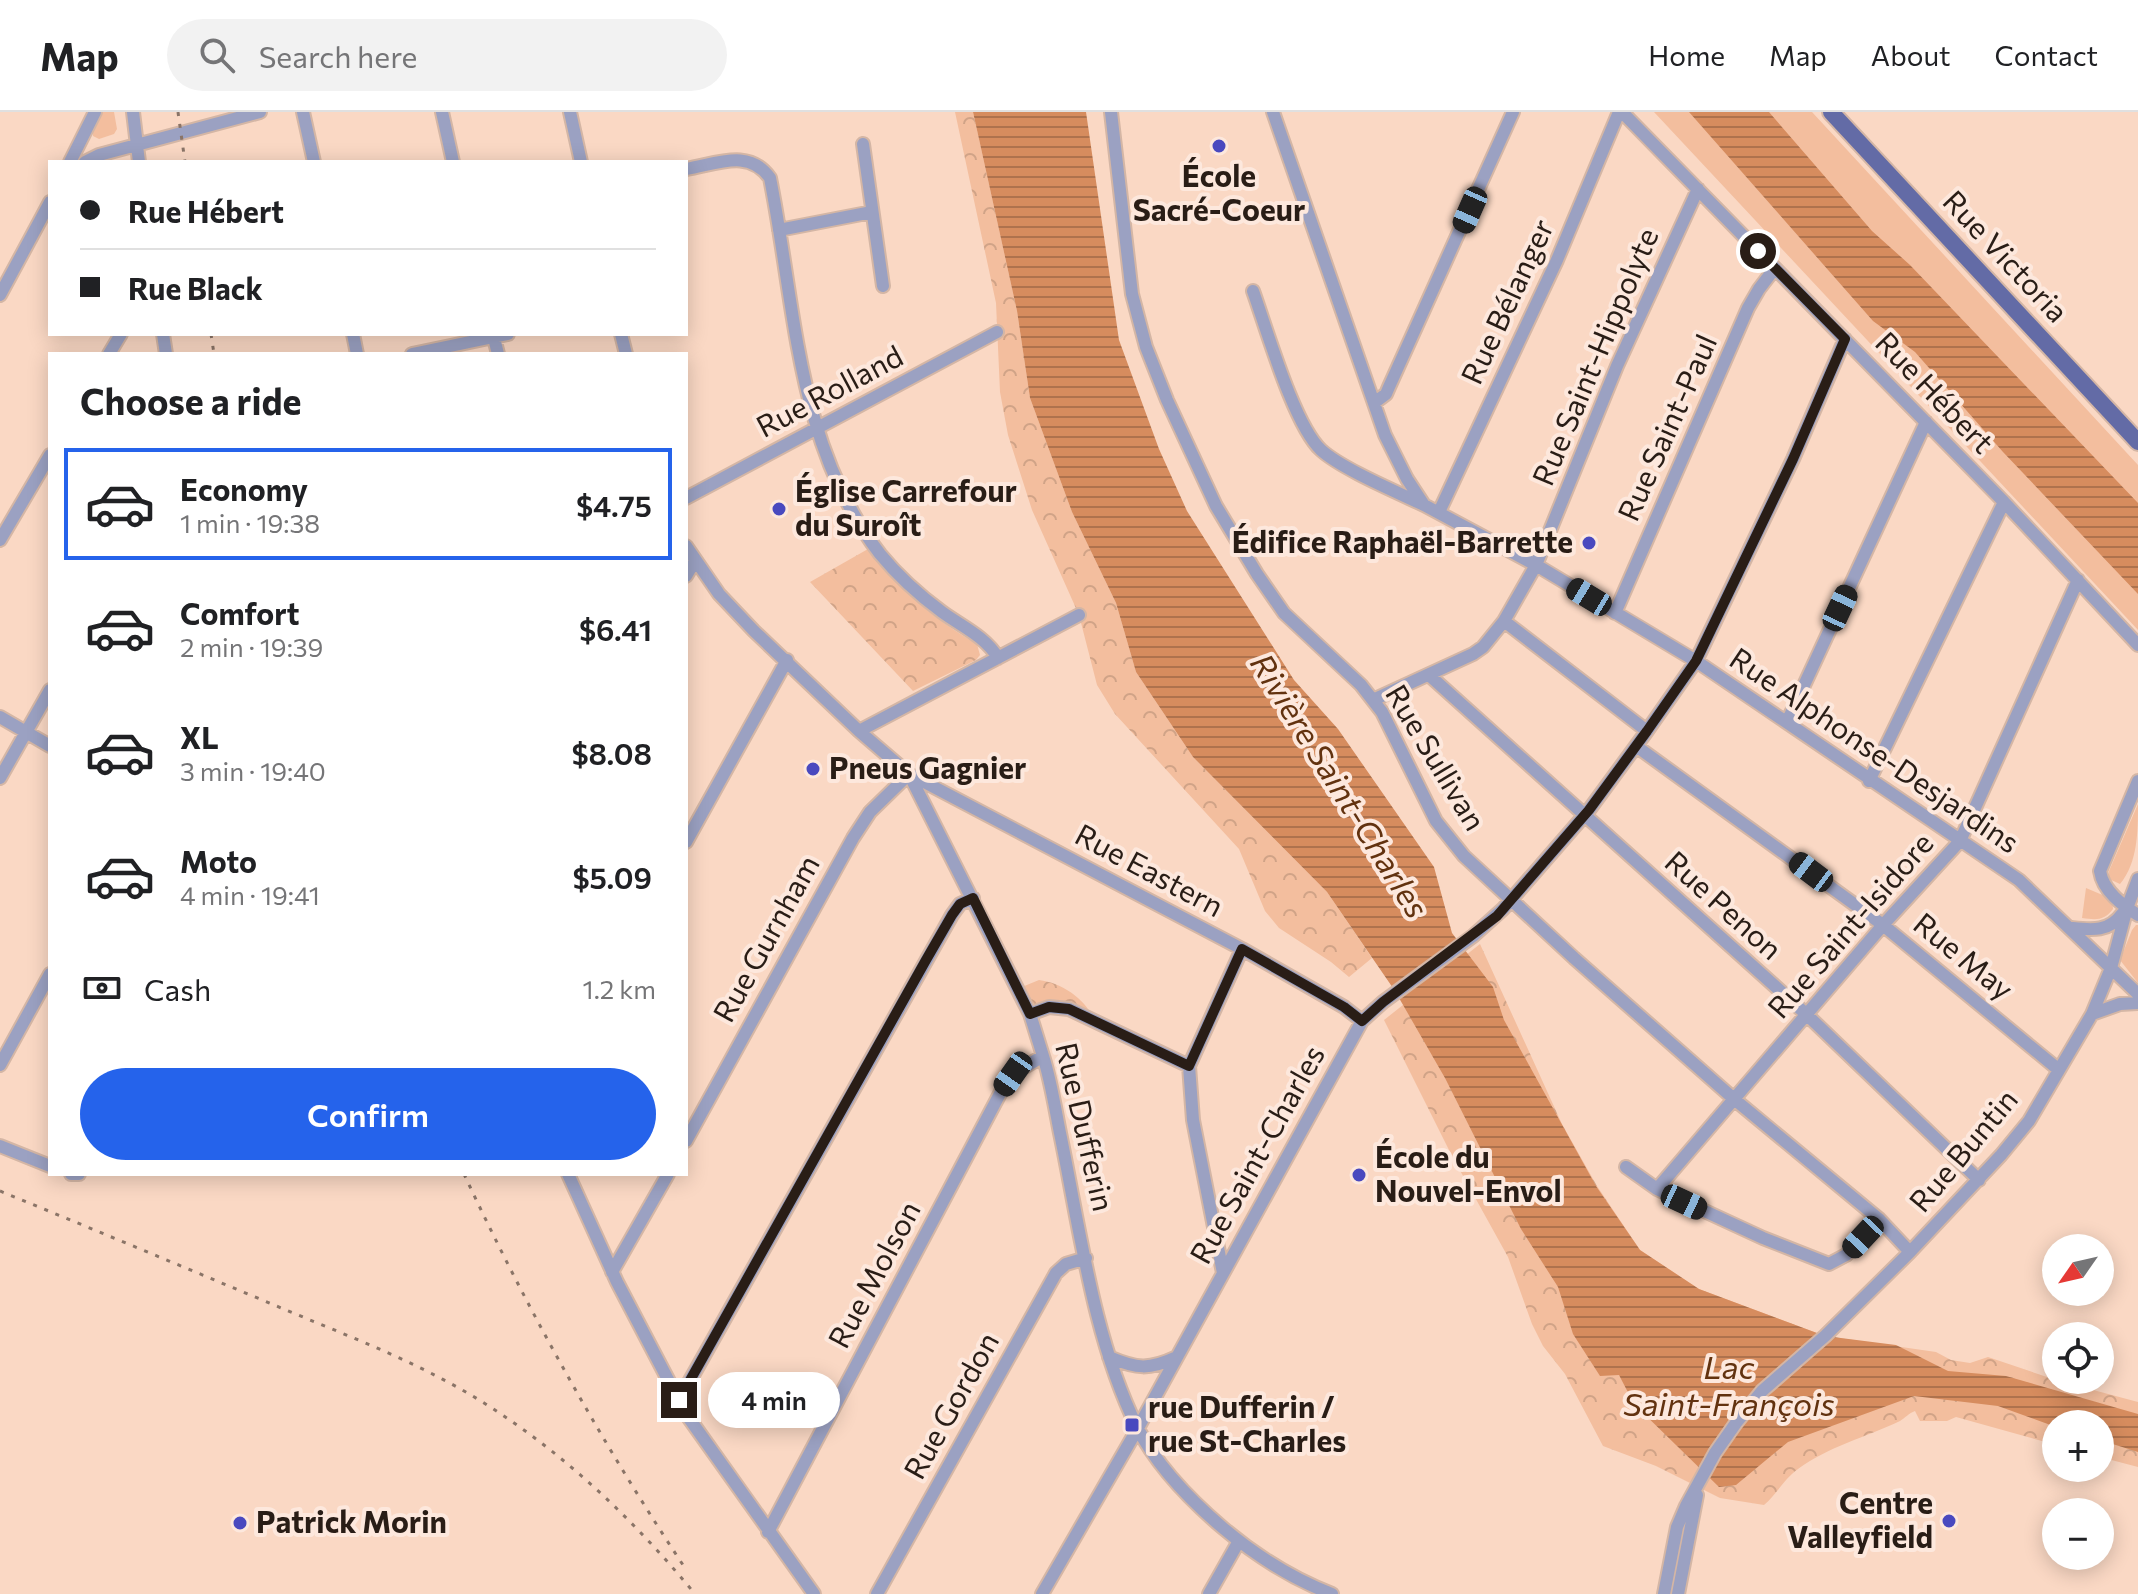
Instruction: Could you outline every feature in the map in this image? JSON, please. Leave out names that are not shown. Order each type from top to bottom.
[{"type":"main road","name":"Rue Victoria","points":[[1831,112],[2138,440]]},
{"type":"street","points":[[71,160],[95,112]]},
{"type":"street","points":[[133,112],[139,160]]},
{"type":"street","points":[[89,160],[260,112]]},
{"type":"street","points":[[303,112],[314,160]]},
{"type":"street","points":[[442,112],[453,160]]},
{"type":"street","points":[[570,112],[581,160]]},
{"type":"street","name":"Rue Sullivan","points":[[1111,112],[1132,294],[1146,347],[1173,415],[1216,506],[1284,613],[1373,700],[1395,735],[1447,838],[1511,900],[1734,1099],[1879,1219],[1910,1252]]},
{"type":"street","points":[[1273,112],[1374,403],[1396,460],[1424,505]]},
{"type":"street","points":[[1374,403],[1386,394],[1513,112]]},
{"type":"street","name":"Rue Hébert","points":[[1621,112],[2004,502],[2138,645]]},
{"type":"street","name":"Rue Bélanger","points":[[1439,512],[1557,260],[1621,112]]},
{"type":"street","points":[[863,144],[883,286]]},
{"type":"street","points":[[688,169],[741,159],[753,161],[770,178],[807,398],[816,429],[853,514],[883,557],[921,595],[981,639],[998,658]]},
{"type":"street","name":"Rue Saint-Hippolyte","points":[[1373,700],[1483,647],[1504,621],[1536,565],[1617,366],[1698,189]]},
{"type":"street","points":[[0,295],[48,206]]},
{"type":"street","points":[[779,230],[872,212]]},
{"type":"street","name":"Rue Saint-Paul","points":[[1615,613],[1748,308],[1775,268]]},
{"type":"street","name":"Rue Alphonse-Desjardins","points":[[1253,291],[1303,429],[1322,451],[1536,565],[1696,661],[2019,880],[2138,994]]},
{"type":"street","name":"Rue Rolland","points":[[688,497],[997,332]]},
{"type":"street","points":[[421,352],[494,336]]},
{"type":"street","name":"Rue Saint-Charles","points":[[1042,1594],[1138,1428],[1362,1021],[1473,936],[1511,900],[1583,816],[1696,661],[1793,459],[1845,339]]},
{"type":"street","points":[[1787,722],[1926,422]]},
{"type":"street","points":[[0,540],[48,458]]},
{"type":"street","points":[[1869,781],[2004,502]]},
{"type":"street","name":"Rue Dufferin","points":[[688,549],[719,594],[754,631],[909,774],[973,898],[1030,1014],[1043,1056],[1109,1357],[1138,1428],[1191,1499],[1239,1541],[1295,1576],[1332,1594]]},
{"type":"street","points":[[688,573],[695,561]]},
{"type":"street","name":"Rue Saint-Isidore","points":[[1657,1189],[1883,925],[1960,841],[2078,580]]},
{"type":"street","points":[[859,731],[1079,615]]},
{"type":"street","points":[[1504,621],[1647,731]]},
{"type":"street","points":[[688,838],[787,660]]},
{"type":"street","name":"Rue Penon","points":[[1429,675],[1806,1014],[1979,1180]]},
{"type":"street","points":[[0,778],[48,694]]},
{"type":"street","points":[[0,717],[48,745]]},
{"type":"street","name":"Rue May","points":[[1636,746],[1883,925],[2059,1070]]},
{"type":"street","name":"Rue Eastern","points":[[909,774],[1242,949],[1344,1007],[1362,1021]]},
{"type":"street","name":"Rue Gurnham","points":[[688,1137],[853,838],[870,812],[909,774]]},
{"type":"street","points":[[2072,928],[2103,928],[2132,911],[2104,883],[2100,871],[2138,781]]},
{"type":"street","name":"Rue Buntin","points":[[1664,1594],[1677,1527],[1736,1423],[1762,1391],[1910,1252],[1979,1180],[2029,1121],[2092,1014],[2132,911],[2138,879]]},
{"type":"street","points":[[679,1400],[952,915],[960,904],[973,898]]},
{"type":"street","points":[[1223,1273],[1193,1120],[1189,1066],[1242,949]]},
{"type":"street","points":[[0,1065],[48,978]]},
{"type":"street","points":[[2092,1014],[2120,1004],[2138,1003]]},
{"type":"street","points":[[1030,1014],[1049,1007],[1069,1009],[1189,1066]]},
{"type":"street","name":"Rue Molson","points":[[768,1532],[1003,1088],[1013,1074],[1043,1056]]},
{"type":"street","points":[[0,1146],[48,1165]]},
{"type":"street","points":[[1626,1167],[1657,1189],[1763,1238],[1829,1264],[1846,1255],[1879,1219]]},
{"type":"street","points":[[569,1176],[612,1272],[686,1414],[814,1594]]},
{"type":"street","points":[[612,1272],[667,1176]]},
{"type":"street","name":"Rue Gordon","points":[[877,1594],[1056,1273],[1066,1264],[1086,1258]]},
{"type":"street","points":[[1109,1357],[1139,1367],[1159,1366],[1177,1357]]},
{"type":"street","name":"Rue Buntin","points":[[1678,1594],[1701,1480]]},
{"type":"street","points":[[1209,1594],[1239,1541]]},
{"type":"green space","points":[[103,112],[114,112],[117,129],[114,134],[99,139],[93,136],[93,130]]},
{"type":"green space","points":[[955,112],[973,112],[1017,311],[1030,398],[1072,512],[1116,603],[1136,672],[1193,757],[1327,892],[1372,958],[1349,977],[1279,928],[1265,911],[1239,849],[1115,714],[1097,685],[1079,615],[1032,510],[1008,435],[1000,392],[996,303]]},
{"type":"green space","points":[[1654,112],[1812,112],[2138,465],[2138,630]]},
{"type":"green space","points":[[868,549],[918,602],[977,644],[980,655],[976,660],[913,691],[810,582]]},
{"type":"green space","points":[[2138,804],[2134,856],[2120,884],[2109,879],[2109,871]]},
{"type":"green space","points":[[2086,888],[2112,899],[2113,909],[2103,918],[2082,918]]},
{"type":"green space","points":[[2138,925],[2138,983],[2120,960]]},
{"type":"green space","points":[[1480,944],[1562,1124],[1597,1186],[1640,1250],[1699,1289],[1825,1336],[1936,1352],[1951,1360],[1970,1363],[1988,1357],[2042,1375],[2042,1394],[2108,1394],[2138,1402],[2138,1467],[2114,1461],[2114,1410],[2042,1410],[2042,1441],[1956,1417],[1947,1421],[1920,1421],[1915,1411],[1900,1421],[1810,1461],[1793,1473],[1764,1505],[1720,1498],[1656,1466],[1603,1446],[1565,1374],[1543,1346],[1508,1257],[1452,1156],[1384,1020]]},
{"type":"green space","points":[[1039,980],[1072,993],[1085,1005],[1094,1020],[1070,1009],[1030,1014],[1017,989]]},
{"type":"water","name":"Lac Saint-François","points":[[973,112],[1086,112],[1119,340],[1159,449],[1187,511],[1294,680],[1338,729],[1434,867],[1452,933],[1493,987],[1504,1020],[1596,1186],[1640,1250],[1699,1289],[1825,1336],[1896,1345],[1948,1371],[2006,1376],[2042,1386],[2042,1394],[2069,1394],[2138,1414],[2138,1452],[2114,1444],[2114,1410],[2042,1410],[2042,1422],[1998,1406],[1914,1396],[1788,1442],[1736,1485],[1719,1487],[1634,1404],[1619,1375],[1600,1376],[1573,1334],[1558,1287],[1521,1229],[1445,1078],[1395,991],[1327,892],[1193,757],[1136,672],[1116,603],[1072,512],[1030,398],[1017,311]]},
{"type":"water","points":[[1689,112],[1769,112],[1872,231],[1910,265],[2138,503],[2138,594],[2003,452],[1915,352],[1873,321]]},
{"type":"railway","points":[[178,112],[185,160]]},
{"type":"railway","points":[[211,336],[214,352]]},
{"type":"railway","points":[[465,1176],[568,1377],[687,1571]]},
{"type":"railway","points":[[0,1191],[362,1341],[460,1389],[514,1423],[570,1466],[623,1514],[695,1594]]},
{"type":"place","name":"École Sacré-Coeur","points":[[1219,146]]},
{"type":"place","name":"Église Carrefour du Suroît","points":[[779,509]]},
{"type":"place","name":"Édifice Raphaël-Barrette","points":[[1589,543]]},
{"type":"place","name":"Pneus Gagnier","points":[[813,769]]},
{"type":"place","name":"École du Nouvel-Envol","points":[[1359,1175]]},
{"type":"place","name":"rue Dufferin / rue St-Charles","points":[[1132,1425]]},
{"type":"place","name":"Centre Valleyfield","points":[[1949,1521]]},
{"type":"place","name":"Patrick Morin","points":[[240,1523]]},
{"type":"route","points":[[679,1400],[960,904],[973,898],[1030,1014],[1049,1007],[1069,1009],[1189,1066],[1242,949],[1344,1007],[1362,1021],[1375,1008],[1473,936],[1503,909],[1589,810],[1696,661],[1793,459],[1845,339],[1758,251]]},
{"type":"water label","name":"Rivière Saint-Charles","points":[[1339,786]]}]
